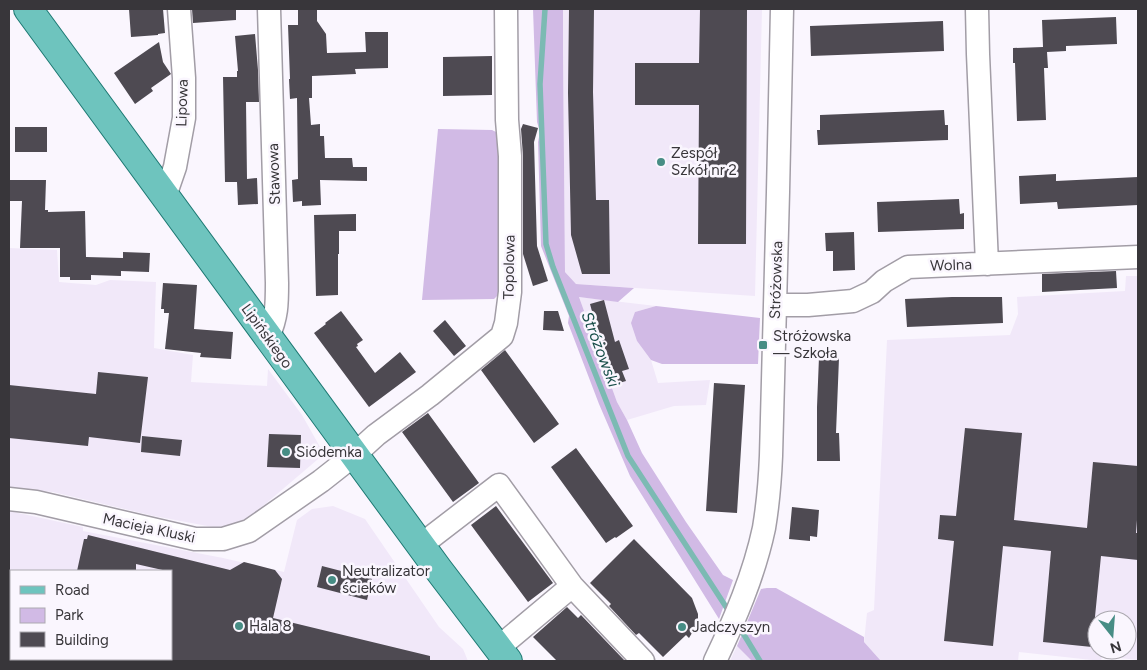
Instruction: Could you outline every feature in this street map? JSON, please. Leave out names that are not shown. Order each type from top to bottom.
[{"type":"main road","name":"Lipińskiego","points":[[28,9],[354,455],[503,655]]},
{"type":"street","name":"Lipowa","points":[[165,196],[175,167],[184,118],[184,78],[179,9]]},
{"type":"street","name":"Stawowa","points":[[268,337],[277,309],[269,9]]},
{"type":"street","name":"Topolowa","points":[[354,455],[376,435],[430,396],[502,336],[506,323],[510,283],[510,156],[507,120],[506,9]]},
{"type":"street","name":"Stróżowska","points":[[715,661],[739,608],[756,560],[769,494],[772,456],[782,9]]},
{"type":"street","points":[[977,9],[987,264]]},
{"type":"street","name":"Wolna","points":[[775,305],[808,305],[853,301],[872,292],[884,281],[908,267],[1138,257]]},
{"type":"street","name":"Macieja Kluski","points":[[9,499],[36,502],[187,538],[223,539],[249,531],[321,481],[354,455]]},
{"type":"street","points":[[421,545],[499,485],[572,586],[643,661]]},
{"type":"street","points":[[503,655],[572,586]]},
{"type":"shaded area","name":"Zespół Szkół nr 2","points":[[563,9],[762,9],[755,296],[576,284],[565,272]]},
{"type":"shaded area","points":[[9,248],[57,250],[59,282],[96,285],[110,280],[156,282],[154,348],[193,355],[191,382],[267,386],[268,369],[302,415],[324,454],[243,523],[218,528],[154,516],[53,492],[9,488]]},
{"type":"shaded area","points":[[1126,276],[1138,276],[1138,660],[1137,610],[1087,610],[1087,659],[1019,652],[1018,661],[881,661],[864,642],[867,613],[874,610],[887,340],[1010,335],[1018,314],[1017,297],[1125,291]]},
{"type":"shaded area","points":[[579,297],[656,306],[635,312],[637,341],[651,360],[658,383],[710,380],[706,405],[674,406],[627,420],[617,402]]},
{"type":"shaded area","points":[[333,506],[365,519],[439,627],[463,649],[468,661],[9,661],[9,511],[83,527],[83,531],[223,558],[284,572],[297,520],[312,509]]},
{"type":"shaded area","points":[[737,646],[752,661],[730,661]]},
{"type":"green space","points":[[533,9],[563,9],[565,272],[576,284],[634,288],[618,302],[579,297],[617,402],[642,453],[686,522],[723,575],[733,580],[719,619],[630,476],[599,404],[568,323],[569,316],[541,246],[538,142],[540,132],[537,122]]},
{"type":"green space","points":[[438,129],[492,130],[498,133],[500,293],[494,299],[422,300]]},
{"type":"green space","points":[[656,306],[760,318],[758,364],[662,364],[651,360],[637,341],[631,323],[635,312]]},
{"type":"green space","points":[[776,588],[864,637],[864,642],[881,661],[752,661],[737,646],[761,589]]},
{"type":"building","points":[[129,9],[163,9],[165,33],[131,37]]},
{"type":"building","points":[[192,9],[236,9],[236,20],[193,23]]},
{"type":"building","points":[[298,9],[317,9],[317,21],[326,34],[327,53],[366,52],[365,32],[388,32],[388,68],[355,69],[356,74],[312,76],[312,98],[309,98],[311,125],[320,124],[320,136],[324,136],[325,158],[352,158],[353,167],[367,167],[367,181],[320,180],[321,205],[302,206],[302,201],[293,202],[292,180],[298,179],[297,98],[290,99],[288,25],[298,25]]},
{"type":"building","points":[[569,9],[594,9],[593,92],[596,200],[609,200],[610,274],[582,274],[571,235],[568,93]]},
{"type":"building","points":[[700,9],[747,9],[746,244],[698,244],[699,105],[635,105],[635,63],[699,63]]},
{"type":"building","points":[[1116,17],[1117,44],[1066,46],[1066,51],[1047,52],[1048,68],[1044,68],[1046,120],[1017,121],[1013,48],[1043,47],[1042,20]]},
{"type":"building","points":[[943,21],[944,51],[811,56],[810,26]]},
{"type":"building","points":[[255,34],[259,102],[246,102],[247,179],[257,178],[258,204],[238,205],[237,182],[225,182],[223,77],[237,77],[235,36]]},
{"type":"building","points":[[159,42],[163,62],[171,74],[151,88],[153,91],[135,104],[114,73]]},
{"type":"building","points":[[492,56],[492,95],[443,96],[443,57]]},
{"type":"building","points":[[944,110],[945,125],[948,125],[948,140],[818,145],[817,130],[820,130],[820,115]]},
{"type":"building","points":[[523,124],[538,128],[534,142],[537,246],[548,281],[533,286],[523,254],[523,156],[521,129]]},
{"type":"building","points":[[15,127],[47,127],[47,152],[15,152]]},
{"type":"building","points":[[1056,174],[1056,181],[1138,177],[1138,205],[1058,209],[1057,202],[1020,204],[1019,176]]},
{"type":"building","points":[[9,180],[46,180],[45,210],[48,210],[48,212],[85,211],[86,257],[123,258],[123,252],[150,253],[149,272],[121,271],[121,276],[91,275],[91,280],[70,280],[70,277],[60,277],[60,248],[20,248],[22,201],[9,201]]},
{"type":"building","points":[[959,199],[960,214],[964,213],[964,229],[878,232],[877,202]]},
{"type":"building","points":[[356,214],[356,231],[339,231],[338,295],[316,296],[314,215]]},
{"type":"building","points":[[854,232],[855,270],[833,271],[833,251],[826,251],[825,233]]},
{"type":"building","points":[[1116,271],[1117,288],[1042,292],[1042,274]]},
{"type":"building","points":[[163,283],[197,285],[194,329],[233,332],[231,359],[200,357],[201,353],[165,349],[169,313],[164,313],[164,309],[161,309]]},
{"type":"building","points":[[1002,297],[1003,323],[907,327],[905,299]]},
{"type":"building","points":[[604,300],[615,342],[619,340],[629,369],[622,371],[626,381],[612,385],[590,304]]},
{"type":"building","points":[[341,311],[363,340],[356,347],[375,373],[400,352],[416,372],[369,407],[314,333]]},
{"type":"building","points":[[544,311],[558,311],[564,331],[543,330]]},
{"type":"building","points":[[445,320],[466,346],[454,356],[433,331]]},
{"type":"building","points":[[505,350],[559,424],[534,443],[481,370]]},
{"type":"building","points":[[819,357],[839,358],[836,433],[839,433],[840,461],[817,461]]},
{"type":"building","points":[[98,372],[148,377],[140,443],[89,437],[88,446],[9,438],[9,385],[96,394]]},
{"type":"building","points":[[714,383],[745,385],[737,513],[706,511]]},
{"type":"building","points":[[428,413],[479,483],[453,502],[402,432]]},
{"type":"building","points":[[965,428],[1022,433],[1014,520],[1087,528],[1093,462],[1138,466],[1136,533],[1138,533],[1138,560],[1101,556],[1096,610],[1087,610],[1087,646],[1043,642],[1051,551],[1003,546],[993,646],[944,641],[954,541],[938,539],[940,515],[956,516]]},
{"type":"building","points":[[269,434],[301,435],[300,468],[267,467]]},
{"type":"building","points":[[142,436],[182,440],[180,456],[141,452]]},
{"type":"building","points":[[576,448],[633,526],[606,543],[551,467]]},
{"type":"building","points":[[496,506],[553,583],[528,602],[471,525]]},
{"type":"building","points":[[792,507],[819,510],[817,537],[810,536],[810,541],[789,539]]},
{"type":"building","points":[[88,535],[230,570],[244,562],[275,570],[282,579],[273,618],[430,656],[430,661],[171,661],[172,570],[163,570],[136,564],[136,570],[77,570],[84,539],[87,539]]},
{"type":"building","points":[[634,539],[692,598],[698,614],[698,623],[689,638],[686,635],[663,657],[639,633],[636,635],[609,606],[611,604],[590,583]]},
{"type":"building","points":[[322,566],[372,579],[367,600],[317,587]]},
{"type":"building","points":[[567,607],[578,618],[581,615],[625,661],[557,661],[533,637]]},
{"type":"waterway","name":"Stróżowski","points":[[545,9],[540,84],[546,244],[553,267],[628,456],[730,613]]},
{"type":"waterway","name":"Stróżowski","points":[[738,625],[760,661]]},
{"type":"place","name":"Zespół Szkół nr 2","points":[[661,162]]},
{"type":"place","name":"Stróżowska — Szkoła","points":[[763,345]]},
{"type":"place","name":"Siódemka","points":[[286,452]]},
{"type":"place","name":"Neutralizator ścieków","points":[[332,580]]},
{"type":"place","name":"Hala 8","points":[[239,626]]},
{"type":"place","name":"Jadczyszyn","points":[[682,627]]}]
